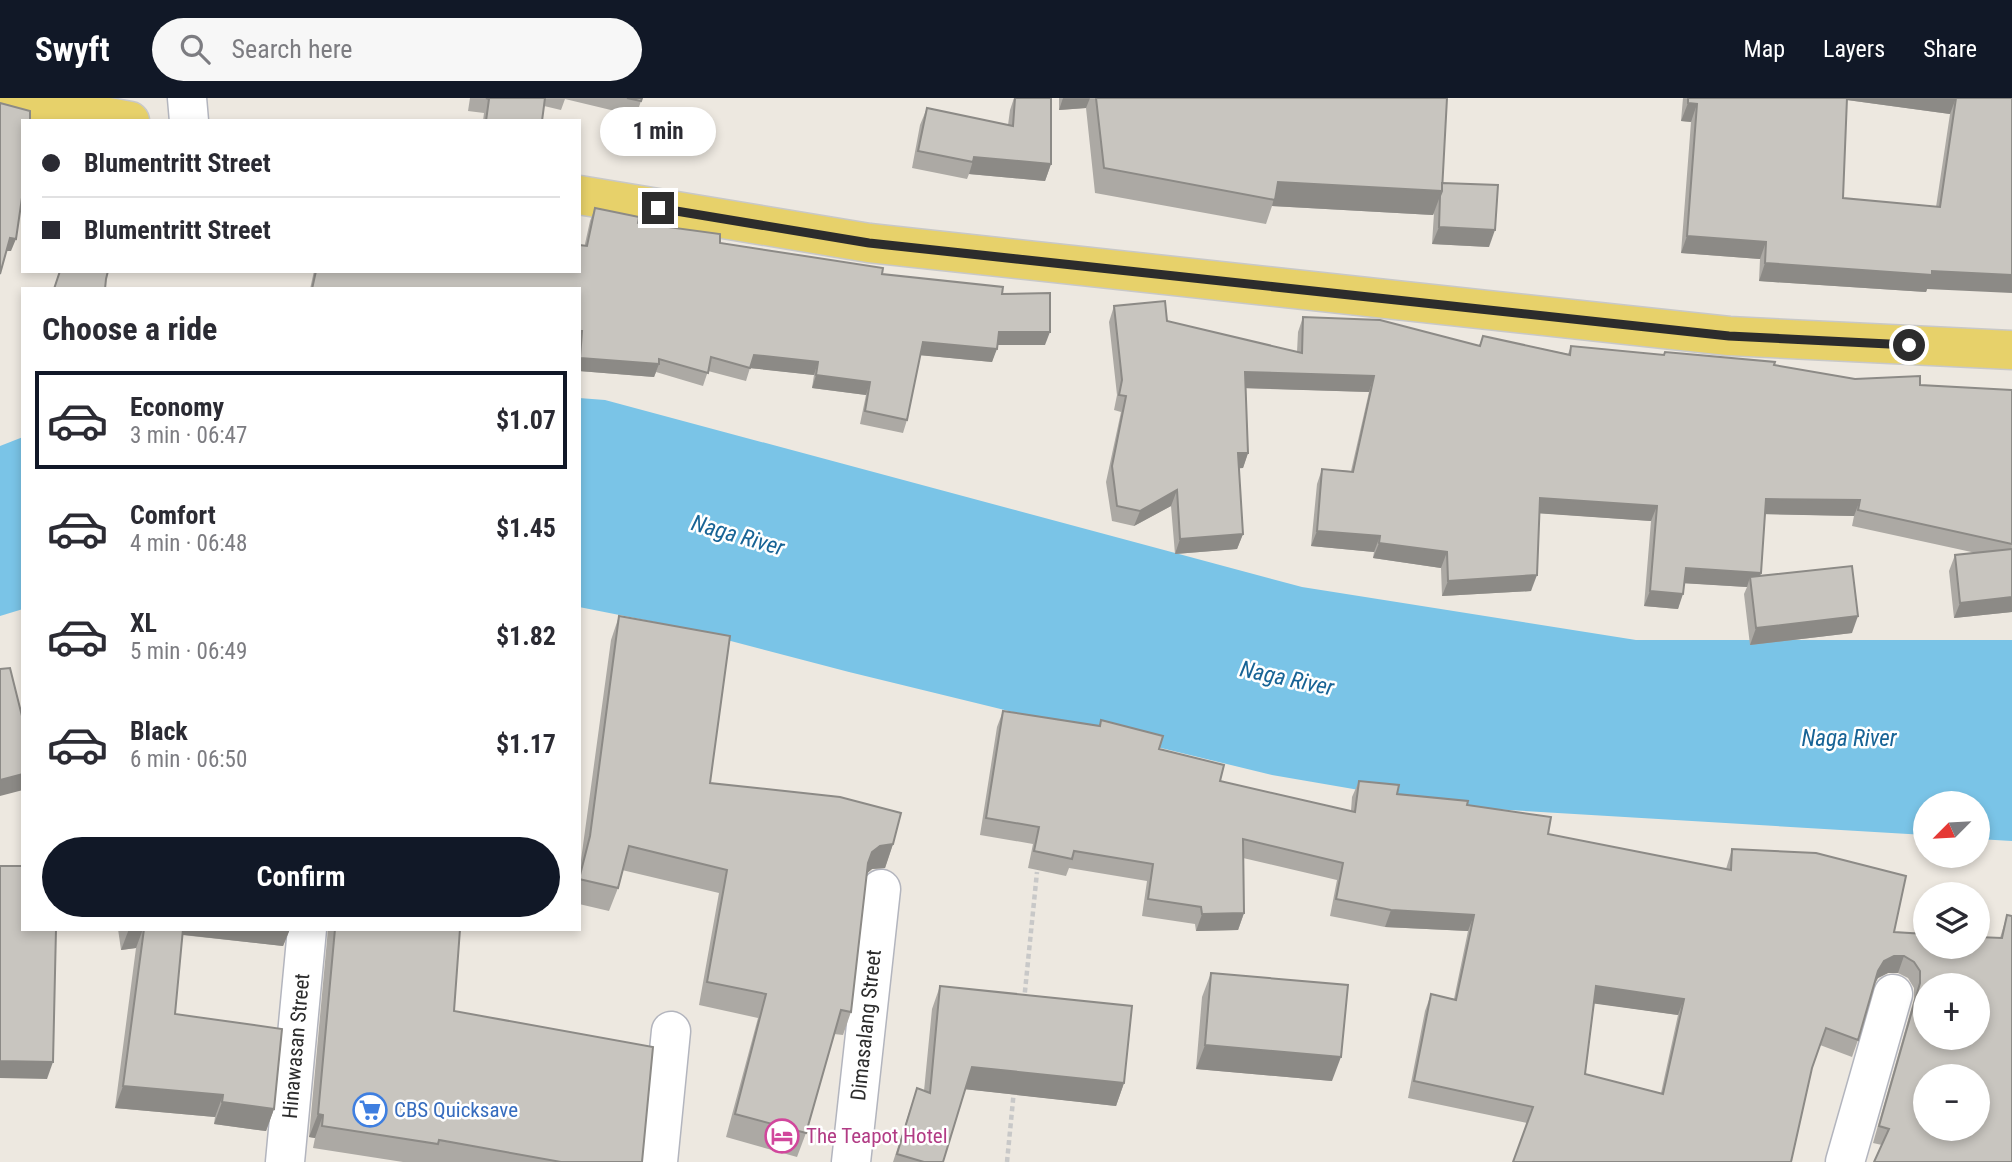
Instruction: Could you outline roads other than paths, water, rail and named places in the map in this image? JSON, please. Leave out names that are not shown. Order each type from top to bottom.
[{"type":"main road","points":[[5,98],[119,119]]},
{"type":"main road","points":[[581,195],[869,243],[1729,336],[2012,350]]},
{"type":"street","points":[[187,98],[188,119]]},
{"type":"street","name":"Dimasalang Street","points":[[851,1162],[881,889]]},
{"type":"street","name":"Hinawasan Street","points":[[285,1162],[307,931]]},
{"type":"street","points":[[1845,1162],[1893,994]]},
{"type":"street","points":[[658,1162],[671,1031]]},
{"type":"water","name":"Naga River","points":[[581,398],[605,400],[1302,587],[1636,640],[2012,640],[2012,841],[1990,840],[1990,791],[1913,791],[1913,834],[1458,807],[1272,775],[849,672],[670,625],[581,607]]},
{"type":"water","points":[[21,438],[21,610],[0,616],[0,446]]},
{"type":"place","name":"CBS Quicksave","points":[[370,1110]]},
{"type":"place","name":"The Teapot Hotel","points":[[782,1136]]}]
